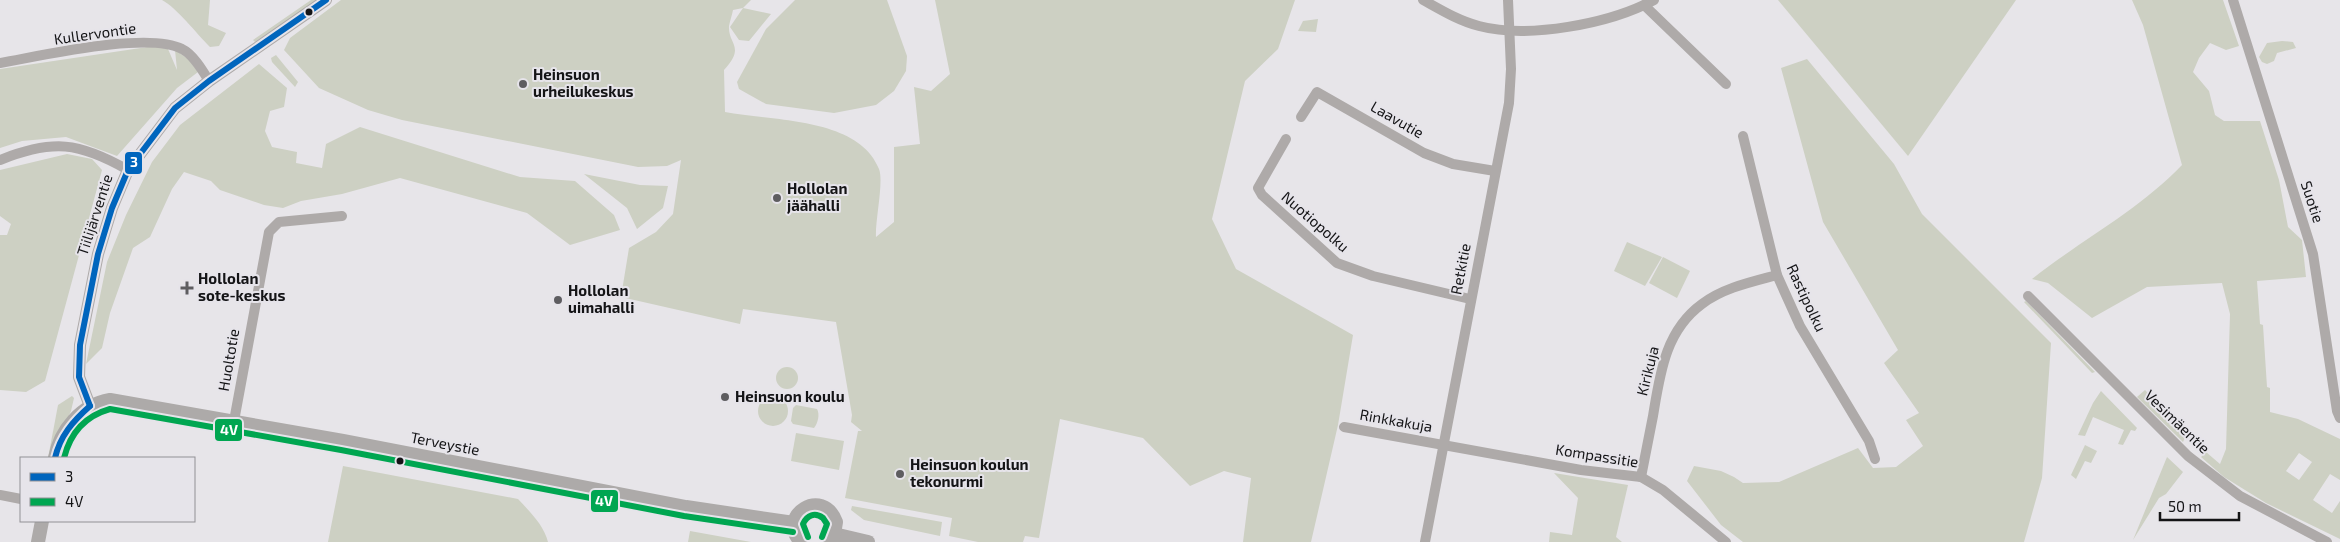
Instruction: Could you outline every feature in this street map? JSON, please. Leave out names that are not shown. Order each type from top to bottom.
[{"type":"main road","name":"Terveystie","points":[[90,406],[110,400],[686,507],[794,523]]},
{"type":"main road","points":[[55,457],[60,440],[72,421],[90,406]]},
{"type":"main road","points":[[802,542],[796,536],[794,523],[800,512],[805,508],[821,506],[834,516],[836,528],[831,538],[868,542]]},
{"type":"main road","points":[[38,542],[42,522]]},
{"type":"street","name":"Tiilijärventie","points":[[90,406],[79,377],[80,345],[98,254],[112,208],[128,170],[175,108],[209,81],[326,0]]},
{"type":"street","points":[[1423,0],[1451,16],[1480,26],[1510,29],[1583,26],[1654,0]]},
{"type":"street","name":"Retkitie","points":[[1425,542],[1470,298],[1509,103],[1510,29],[1508,0]]},
{"type":"street","name":"Suotie","points":[[2233,0],[2313,254],[2337,411],[2340,418]]},
{"type":"street","points":[[1644,5],[1726,84]]},
{"type":"street","name":"Kullervontie","points":[[0,63],[138,41],[168,44],[184,50],[209,81]]},
{"type":"street","name":"Laavutie","points":[[1301,117],[1317,92],[1424,153],[1453,164],[1495,171]]},
{"type":"street","name":"Rastipolku","points":[[1743,136],[1777,275],[1800,326],[1869,441],[1875,459]]},
{"type":"street","name":"Nuotiopolku","points":[[1286,139],[1258,188],[1262,195],[1337,263],[1374,276],[1470,298]]},
{"type":"street","points":[[0,160],[39,148],[58,146],[82,148],[96,153],[128,170]]},
{"type":"street","name":"Huoltotie","points":[[234,422],[269,232],[279,222],[342,216]]},
{"type":"street","name":"Kirikuja","points":[[1641,477],[1661,364],[1684,319],[1702,303],[1722,292],[1777,275]]},
{"type":"street","name":"Vesimäentie","points":[[2028,296],[2188,456],[2240,496],[2327,542]]},
{"type":"street","name":"Rinkkakuja","points":[[1344,427],[1443,444]]},
{"type":"street","name":"Kompassitie","points":[[1443,444],[1581,470],[1641,477],[1663,490],[1726,542]]},
{"type":"street","points":[[0,495],[20,499]]},
{"type":"shaded area","points":[[162,0],[210,0],[208,25],[226,33],[219,46],[210,47],[180,15]]},
{"type":"shaded area","points":[[311,0],[318,0],[255,42],[253,40]]},
{"type":"shaded area","points":[[341,0],[751,0],[743,8],[733,10],[729,24],[729,32],[735,51],[734,56],[724,70],[725,112],[789,120],[834,130],[853,139],[869,152],[879,169],[880,175],[876,237],[894,222],[894,147],[920,144],[914,87],[931,91],[950,74],[935,0],[1295,0],[1278,49],[1245,81],[1212,219],[1236,269],[1353,335],[1338,425],[1311,542],[1243,542],[1251,478],[1224,471],[1190,486],[1143,438],[1060,419],[1039,538],[1025,536],[1023,542],[978,542],[949,536],[952,518],[845,498],[858,431],[862,431],[851,422],[852,415],[836,322],[743,309],[740,324],[621,297],[629,248],[656,232],[673,214],[681,160],[667,166],[638,167],[402,120],[368,110],[319,88],[284,50],[290,38]]},
{"type":"shaded area","points":[[795,0],[887,0],[907,56],[906,71],[894,91],[876,105],[834,113],[766,104],[739,89],[737,82],[766,29]]},
{"type":"shaded area","points":[[1778,0],[2016,0],[1908,156]]},
{"type":"shaded area","points":[[2132,0],[2223,0],[2239,46],[2226,50],[2210,43],[2199,58],[2193,72],[2209,91],[2215,115],[2224,121],[2260,121],[2279,180],[2288,227],[2302,240],[2306,277],[2257,281],[2260,324],[2263,325],[2267,387],[2270,388],[2270,412],[2298,419],[2340,439],[2340,480],[2330,474],[2313,500],[2332,513],[2340,501],[2340,539],[2266,503],[2224,477],[2201,457],[2206,452],[2220,464],[2226,449],[2230,314],[2222,283],[2147,287],[2092,318],[2048,283],[2032,279],[2147,197],[2182,165],[2143,25]],"holes":[[[2299,453],[2312,462],[2299,480],[2286,471]]]},
{"type":"shaded area","points":[[743,8],[771,14],[749,41],[739,40],[730,27]]},
{"type":"shaded area","points":[[1318,19],[1316,32],[1298,31],[1303,21]]},
{"type":"shaded area","points":[[2293,42],[2296,48],[2277,53],[2274,61],[2267,64],[2262,62],[2259,57],[2267,43]]},
{"type":"shaded area","points":[[154,46],[168,49],[177,70],[175,50],[190,60],[198,72],[177,88],[117,156],[66,137],[22,141],[0,148],[0,69]]},
{"type":"shaded area","points":[[276,55],[298,82],[295,87],[272,62],[271,58]]},
{"type":"shaded area","points":[[1807,59],[1894,164],[1922,214],[2051,343],[2042,478],[2024,542],[1743,542],[1721,525],[1687,481],[1694,466],[1721,471],[1743,483],[1779,482],[1858,448],[1873,468],[1896,467],[1923,446],[1906,420],[1919,413],[1884,363],[1898,350],[1823,222],[1781,68]]},
{"type":"shaded area","points":[[259,64],[287,88],[284,107],[270,111],[265,131],[272,147],[297,152],[296,163],[322,168],[326,144],[360,127],[520,177],[575,181],[614,215],[620,230],[570,245],[527,213],[400,178],[342,194],[301,201],[283,208],[264,205],[220,190],[211,181],[184,172],[172,189],[150,237],[133,248],[110,313],[102,348],[86,364],[107,262],[126,215],[152,162],[180,125]]},
{"type":"shaded area","points":[[67,154],[92,159],[102,170],[45,381],[26,392],[0,390],[0,235],[7,235],[11,224],[0,216],[0,170]]},
{"type":"shaded area","points":[[584,174],[640,185],[668,186],[663,208],[637,229],[627,208]]},
{"type":"shaded area","points":[[1627,242],[1662,257],[1645,286],[1614,271]]},
{"type":"shaded area","points":[[1663,257],[1690,271],[1677,298],[1649,283]]},
{"type":"shaded area","points":[[2026,301],[2095,372],[2092,373],[2024,302]]},
{"type":"shaded area","points":[[787,367],[795,370],[798,378],[795,386],[787,389],[779,386],[776,378],[779,370]]},
{"type":"shaded area","points":[[2145,390],[2186,435],[2183,442],[2137,397]]},
{"type":"shaded area","points":[[2101,391],[2137,428],[2135,431],[2131,430],[2123,445],[2118,444],[2124,430],[2093,417],[2085,436],[2078,435],[2093,403]]},
{"type":"shaded area","points":[[72,396],[74,398],[71,411],[50,457],[48,457],[58,405]]},
{"type":"shaded area","points":[[773,396],[784,400],[788,411],[784,422],[773,426],[762,422],[758,411],[762,400]]},
{"type":"shaded area","points":[[796,405],[817,409],[818,418],[814,428],[793,424],[791,421],[793,408]]},
{"type":"shaded area","points":[[796,433],[844,441],[839,470],[791,461]]},
{"type":"shaded area","points":[[2085,445],[2097,451],[2091,463],[2085,461],[2076,479],[2071,475]]},
{"type":"shaded area","points":[[2167,457],[2183,472],[2166,494],[2159,498],[2133,540]]},
{"type":"shaded area","points":[[343,466],[518,499],[540,524],[548,542],[328,542]]},
{"type":"shaded area","points":[[1554,473],[1628,485],[1616,537],[1622,542],[1549,542],[1550,532],[1572,535],[1578,498]]},
{"type":"shaded area","points":[[852,506],[942,522],[940,536],[864,520],[851,510]]},
{"type":"shaded area","points":[[690,531],[751,542],[688,542]]},
{"type":"transit line","name":"3","points":[[90,406],[79,377],[80,345],[98,254],[112,208],[128,170],[175,108],[209,81],[326,0]]},
{"type":"transit line","name":"3","points":[[55,457],[68,429],[90,406]]},
{"type":"transit line","name":"4V","points":[[64,457],[70,441],[80,427],[93,416],[110,409],[341,450],[684,516],[793,532]]},
{"type":"transit line","name":"4V","points":[[808,537],[803,524],[812,515],[820,516],[827,524],[822,537]]},
{"type":"place","name":"Heinsuon urheilukeskus","points":[[523,84]]},
{"type":"place","name":"Hollolan jäähalli","points":[[777,198]]},
{"type":"place","name":"Hollolan sote-keskus","points":[[187,288]]},
{"type":"place","name":"Hollolan uimahalli","points":[[558,300]]},
{"type":"place","name":"Heinsuon koulu","points":[[725,397]]},
{"type":"place","name":"Heinsuon koulun tekonurmi","points":[[900,474]]}]
